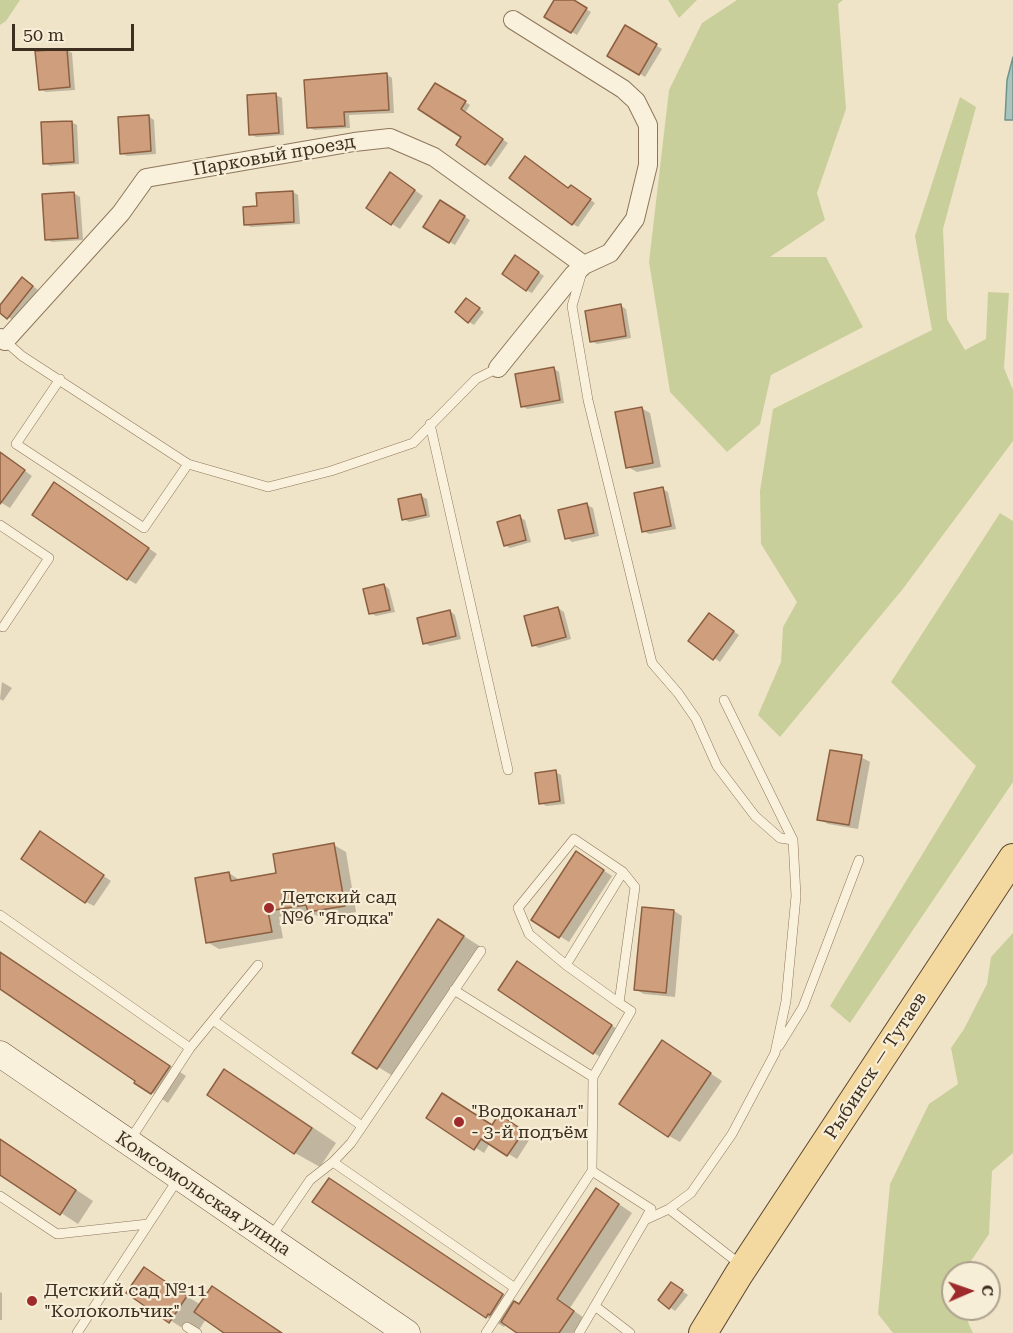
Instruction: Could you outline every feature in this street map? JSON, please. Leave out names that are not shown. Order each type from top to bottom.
[{"type":"main road","name":"Рыбинск — Тутаев","points":[[741,1270],[1013,858]]},
{"type":"main road","name":"Комсомольская улица","points":[[0,1054],[407,1333]]},
{"type":"main road","points":[[694,1333],[741,1270]]},
{"type":"main road","points":[[703,1333],[741,1270]]},
{"type":"street","points":[[498,368],[573,275],[584,265],[610,253],[635,219],[648,165],[648,125],[636,101],[623,89],[513,20]]},
{"type":"street","name":"Парковый проезд","points":[[2,342],[121,213],[146,178],[354,142],[390,138],[434,157],[584,265]]},
{"type":"lane","points":[[584,265],[572,306],[576,330],[588,399],[652,663],[678,693],[696,719],[717,766],[755,816],[780,838],[793,840]]},
{"type":"lane","points":[[2,342],[188,464],[268,487],[331,471],[413,443],[476,379],[498,368]]},
{"type":"lane","points":[[60,379],[16,444],[144,528],[188,464]]},
{"type":"lane","points":[[430,424],[508,770]]},
{"type":"lane","points":[[0,525],[49,558],[3,627]]},
{"type":"lane","points":[[724,700],[793,840],[796,896],[786,1001],[775,1053]]},
{"type":"lane","points":[[486,1333],[592,1171],[593,1077],[631,1011],[619,1003],[566,965],[529,934],[518,908],[574,839],[623,872],[635,887],[619,1003]]},
{"type":"lane","points":[[645,1220],[669,1209],[690,1193],[732,1134],[775,1053],[803,1007],[859,860]]},
{"type":"lane","points":[[566,965],[623,872]]},
{"type":"lane","points":[[0,915],[190,1048]]},
{"type":"lane","points":[[270,1239],[310,1180],[333,1162],[351,1143],[481,951]]},
{"type":"lane","points":[[128,1142],[190,1048],[258,965]]},
{"type":"lane","points":[[454,990],[593,1077]]},
{"type":"lane","points":[[213,1020],[362,1126]]},
{"type":"lane","points":[[333,1162],[515,1288]]},
{"type":"lane","points":[[579,1333],[651,1209],[592,1171]]},
{"type":"lane","points":[[77,1333],[179,1178]]},
{"type":"lane","points":[[0,1196],[57,1234],[148,1224]]},
{"type":"lane","points":[[669,1209],[741,1270]]},
{"type":"lane","points":[[595,1306],[630,1333]]},
{"type":"lane","points":[[187,1327],[197,1333]]},
{"type":"green space","points":[[0,0],[20,0],[6,21],[0,25]]},
{"type":"green space","points":[[668,0],[697,0],[679,18]]},
{"type":"green space","points":[[737,0],[843,0],[838,4],[846,109],[817,193],[825,220],[770,257],[826,257],[863,327],[771,375],[760,424],[727,452],[670,392],[649,262],[669,90],[702,23]]},
{"type":"green space","points":[[960,97],[976,107],[943,229],[947,319],[965,350],[986,339],[988,292],[1009,293],[1004,368],[1013,390],[1013,441],[902,590],[780,737],[758,715],[781,662],[783,627],[797,602],[761,544],[760,491],[773,409],[932,330],[915,236]]},
{"type":"green space","points":[[1000,513],[1013,521],[1013,782],[850,1023],[830,1006],[976,766],[891,682]]},
{"type":"green space","points":[[1013,933],[1013,1153],[992,1171],[989,1234],[971,1261],[941,1261],[941,1321],[968,1321],[973,1333],[893,1333],[878,1314],[890,1184],[929,1104],[958,1084],[951,1048],[964,1029],[987,984],[991,957]]},
{"type":"water","points":[[1013,57],[1013,120],[1005,120],[1007,80]]},
{"type":"building","points":[[554,0],[574,0],[587,8],[571,33],[544,17]]},
{"type":"building","points":[[625,25],[657,44],[639,75],[607,56]]},
{"type":"building","points":[[67,49],[70,87],[39,90],[35,51]]},
{"type":"building","points":[[387,73],[389,110],[344,112],[345,126],[307,128],[304,80]]},
{"type":"building","points":[[435,83],[466,101],[461,109],[503,139],[485,165],[456,145],[461,137],[418,109]]},
{"type":"building","points":[[276,93],[279,133],[249,135],[247,95]]},
{"type":"building","points":[[149,115],[151,151],[120,154],[118,117]]},
{"type":"building","points":[[72,121],[74,162],[43,164],[41,122]]},
{"type":"building","points":[[525,156],[568,188],[571,185],[591,199],[572,225],[509,178]]},
{"type":"building","points":[[390,172],[415,190],[391,225],[366,208]]},
{"type":"building","points":[[293,191],[294,222],[244,225],[243,207],[257,206],[256,193]]},
{"type":"building","points":[[74,192],[78,238],[45,240],[42,194]]},
{"type":"building","points":[[440,200],[465,216],[449,243],[423,227]]},
{"type":"building","points":[[515,255],[539,272],[526,291],[502,274]]},
{"type":"building","points":[[22,277],[33,286],[7,319],[0,313],[0,305]]},
{"type":"building","points":[[466,298],[480,308],[468,323],[455,312]]},
{"type":"building","points":[[621,304],[626,336],[590,342],[585,311]]},
{"type":"building","points":[[554,367],[560,400],[521,407],[515,374]]},
{"type":"building","points":[[642,407],[653,463],[626,468],[615,412]]},
{"type":"building","points":[[0,452],[25,470],[0,504]]},
{"type":"building","points":[[54,482],[149,548],[127,580],[32,515]]},
{"type":"building","points":[[663,487],[671,526],[642,532],[634,493]]},
{"type":"building","points":[[421,494],[426,515],[402,520],[398,499]]},
{"type":"building","points":[[587,503],[594,533],[565,539],[558,510]]},
{"type":"building","points":[[520,515],[526,540],[504,546],[497,522]]},
{"type":"building","points":[[384,584],[390,610],[369,614],[363,589]]},
{"type":"building","points":[[558,607],[566,637],[532,646],[524,616]]},
{"type":"building","points":[[450,610],[456,636],[423,644],[417,618]]},
{"type":"building","points":[[709,613],[734,631],[713,660],[688,641]]},
{"type":"building","points":[[830,750],[862,755],[849,825],[817,820]]},
{"type":"building","points":[[556,770],[560,801],[539,804],[535,773]]},
{"type":"building","points":[[40,831],[104,875],[85,903],[21,859]]},
{"type":"building","points":[[334,843],[345,906],[308,912],[306,905],[268,911],[272,932],[206,943],[195,878],[229,872],[231,881],[276,873],[273,854]]},
{"type":"building","points":[[576,851],[604,870],[559,938],[531,920]]},
{"type":"building","points":[[642,907],[674,910],[666,993],[634,990]]},
{"type":"building","points":[[438,919],[464,936],[377,1069],[352,1053]]},
{"type":"building","points":[[0,952],[170,1066],[151,1094],[0,989]]},
{"type":"building","points":[[517,961],[612,1025],[593,1054],[498,990]]},
{"type":"building","points":[[662,1040],[711,1073],[668,1137],[619,1104]]},
{"type":"building","points":[[224,1069],[312,1128],[294,1154],[207,1095]]},
{"type":"building","name":"\"Водоканал\" - 3-й подъём","points":[[442,1093],[492,1125],[499,1114],[524,1131],[507,1156],[481,1139],[474,1150],[426,1118]]},
{"type":"building","points":[[0,1139],[76,1190],[60,1215],[0,1175]]},
{"type":"building","points":[[329,1178],[503,1294],[490,1315],[488,1314],[486,1318],[312,1202]]},
{"type":"building","points":[[596,1188],[619,1204],[557,1299],[574,1311],[559,1333],[517,1333],[501,1322],[514,1301],[519,1304]]},
{"type":"building","points":[[144,1267],[187,1296],[169,1323],[126,1293]]},
{"type":"building","points":[[671,1282],[683,1290],[669,1309],[658,1300]]},
{"type":"building","points":[[212,1286],[282,1333],[224,1333],[194,1312]]},
{"type":"place","name":"Детский сад №6 \"Ягодка\"","points":[[269,908]]},
{"type":"place","name":"\"Водоканал\" - 3-й подъём","points":[[459,1122]]},
{"type":"place","name":"Детский сад №11 \"Колокольчик\"","points":[[32,1301]]}]
